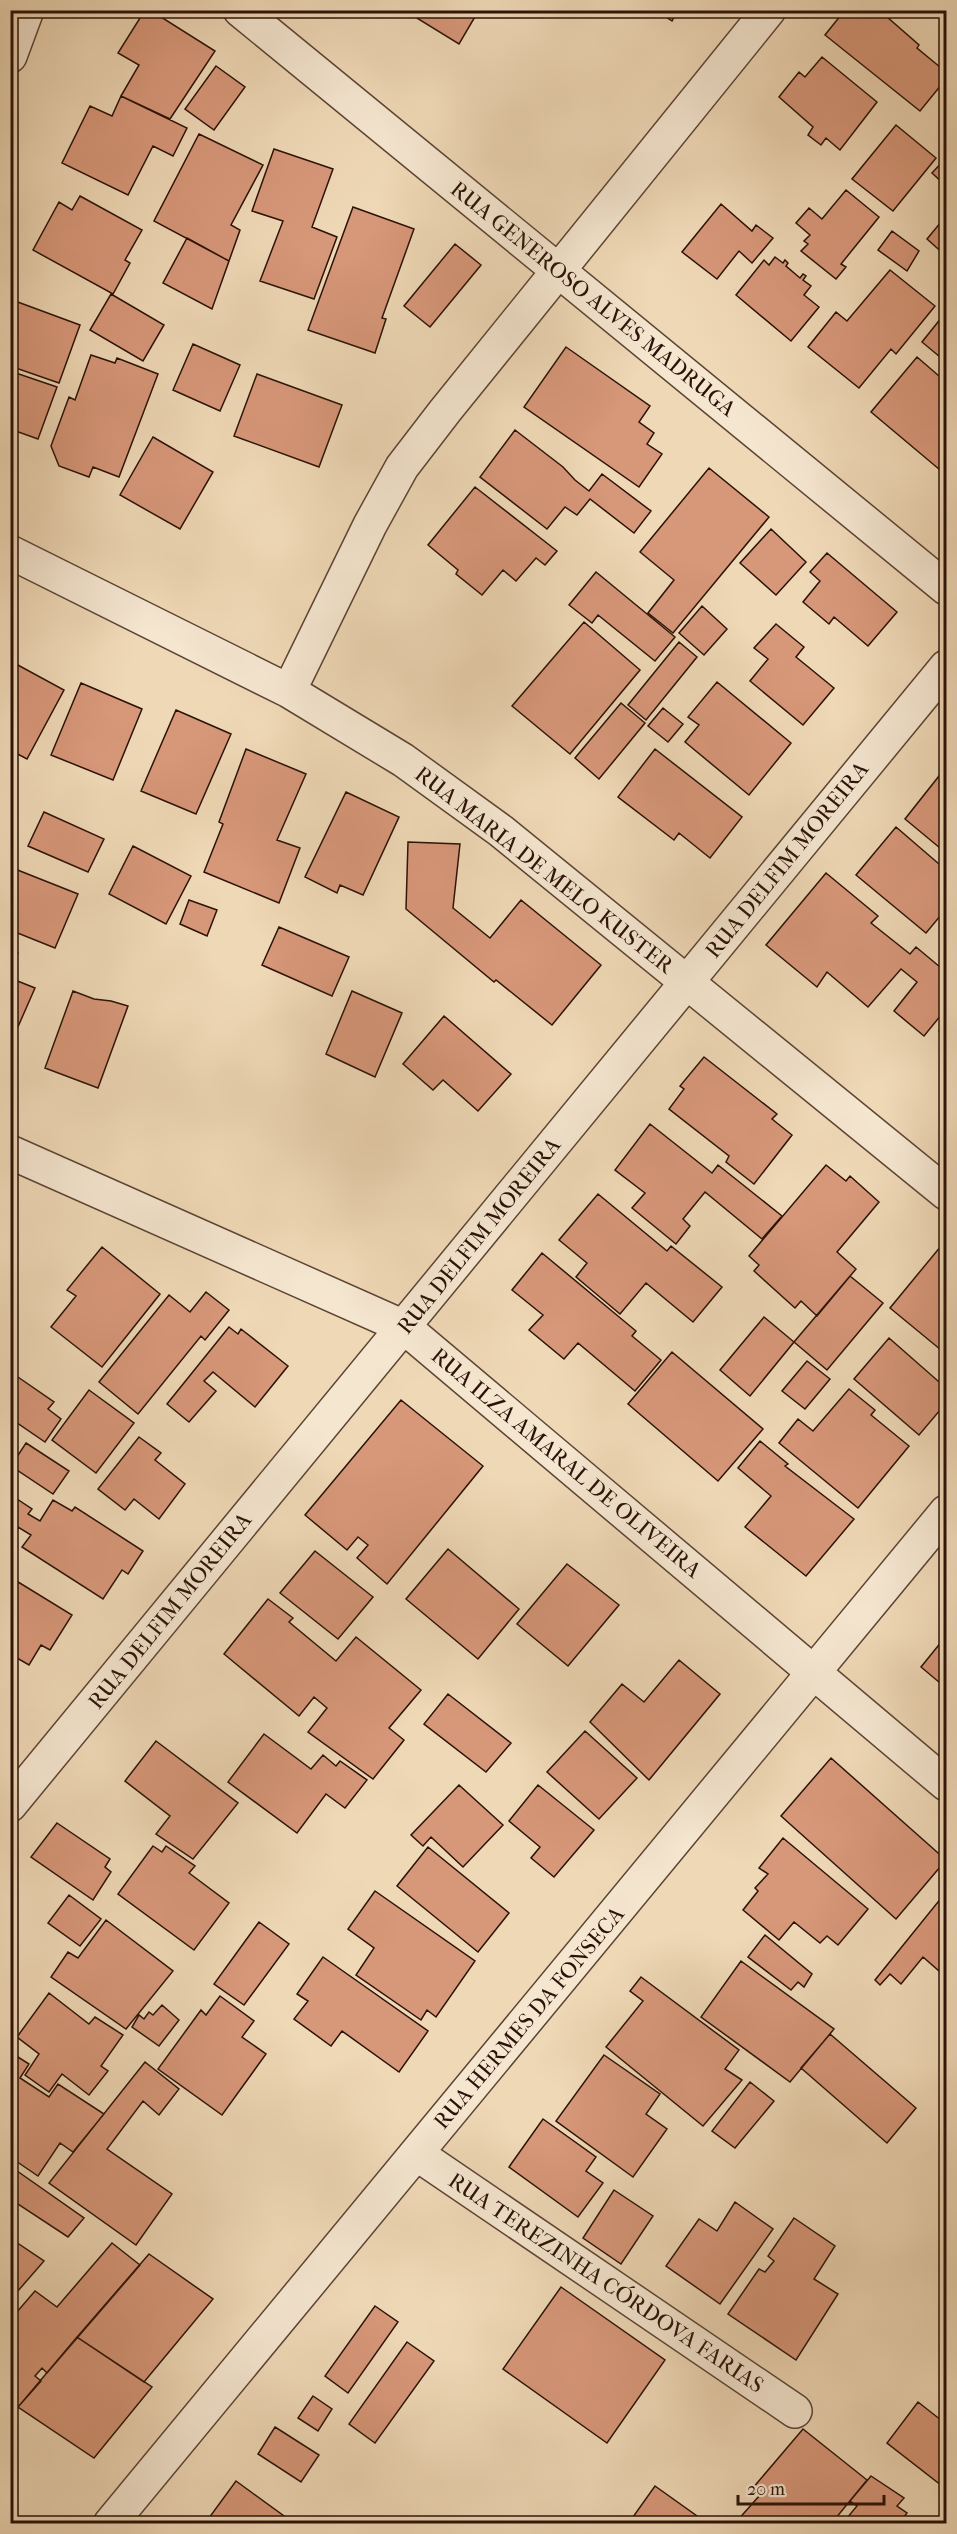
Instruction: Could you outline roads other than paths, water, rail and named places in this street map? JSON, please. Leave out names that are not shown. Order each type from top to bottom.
[{"type":"street","points":[[10,56],[27,10]]},
{"type":"street","name":"RUA GENEROSO ALVES MADRUGA","points":[[240,10],[946,588]]},
{"type":"street","points":[[289,691],[370,525],[402,467],[769,10]]},
{"type":"street","name":"RUA MARIA DE MELO KUSTER","points":[[10,552],[289,691],[403,760],[501,831],[946,1193]]},
{"type":"street","name":"RUA DELFIM MOREIRA","points":[[10,1805],[946,667]]},
{"type":"street","name":"RUA ILZA AMARAL DE OLIVEIRA","points":[[10,1152],[404,1327],[946,1784]]},
{"type":"street","name":"RUA HERMES DA FONSECA","points":[[110,2523],[946,1512]]},
{"type":"street","name":"RUA TEREZINHA CÓRDOVA FARIAS","points":[[417,2154],[795,2411]]}]
